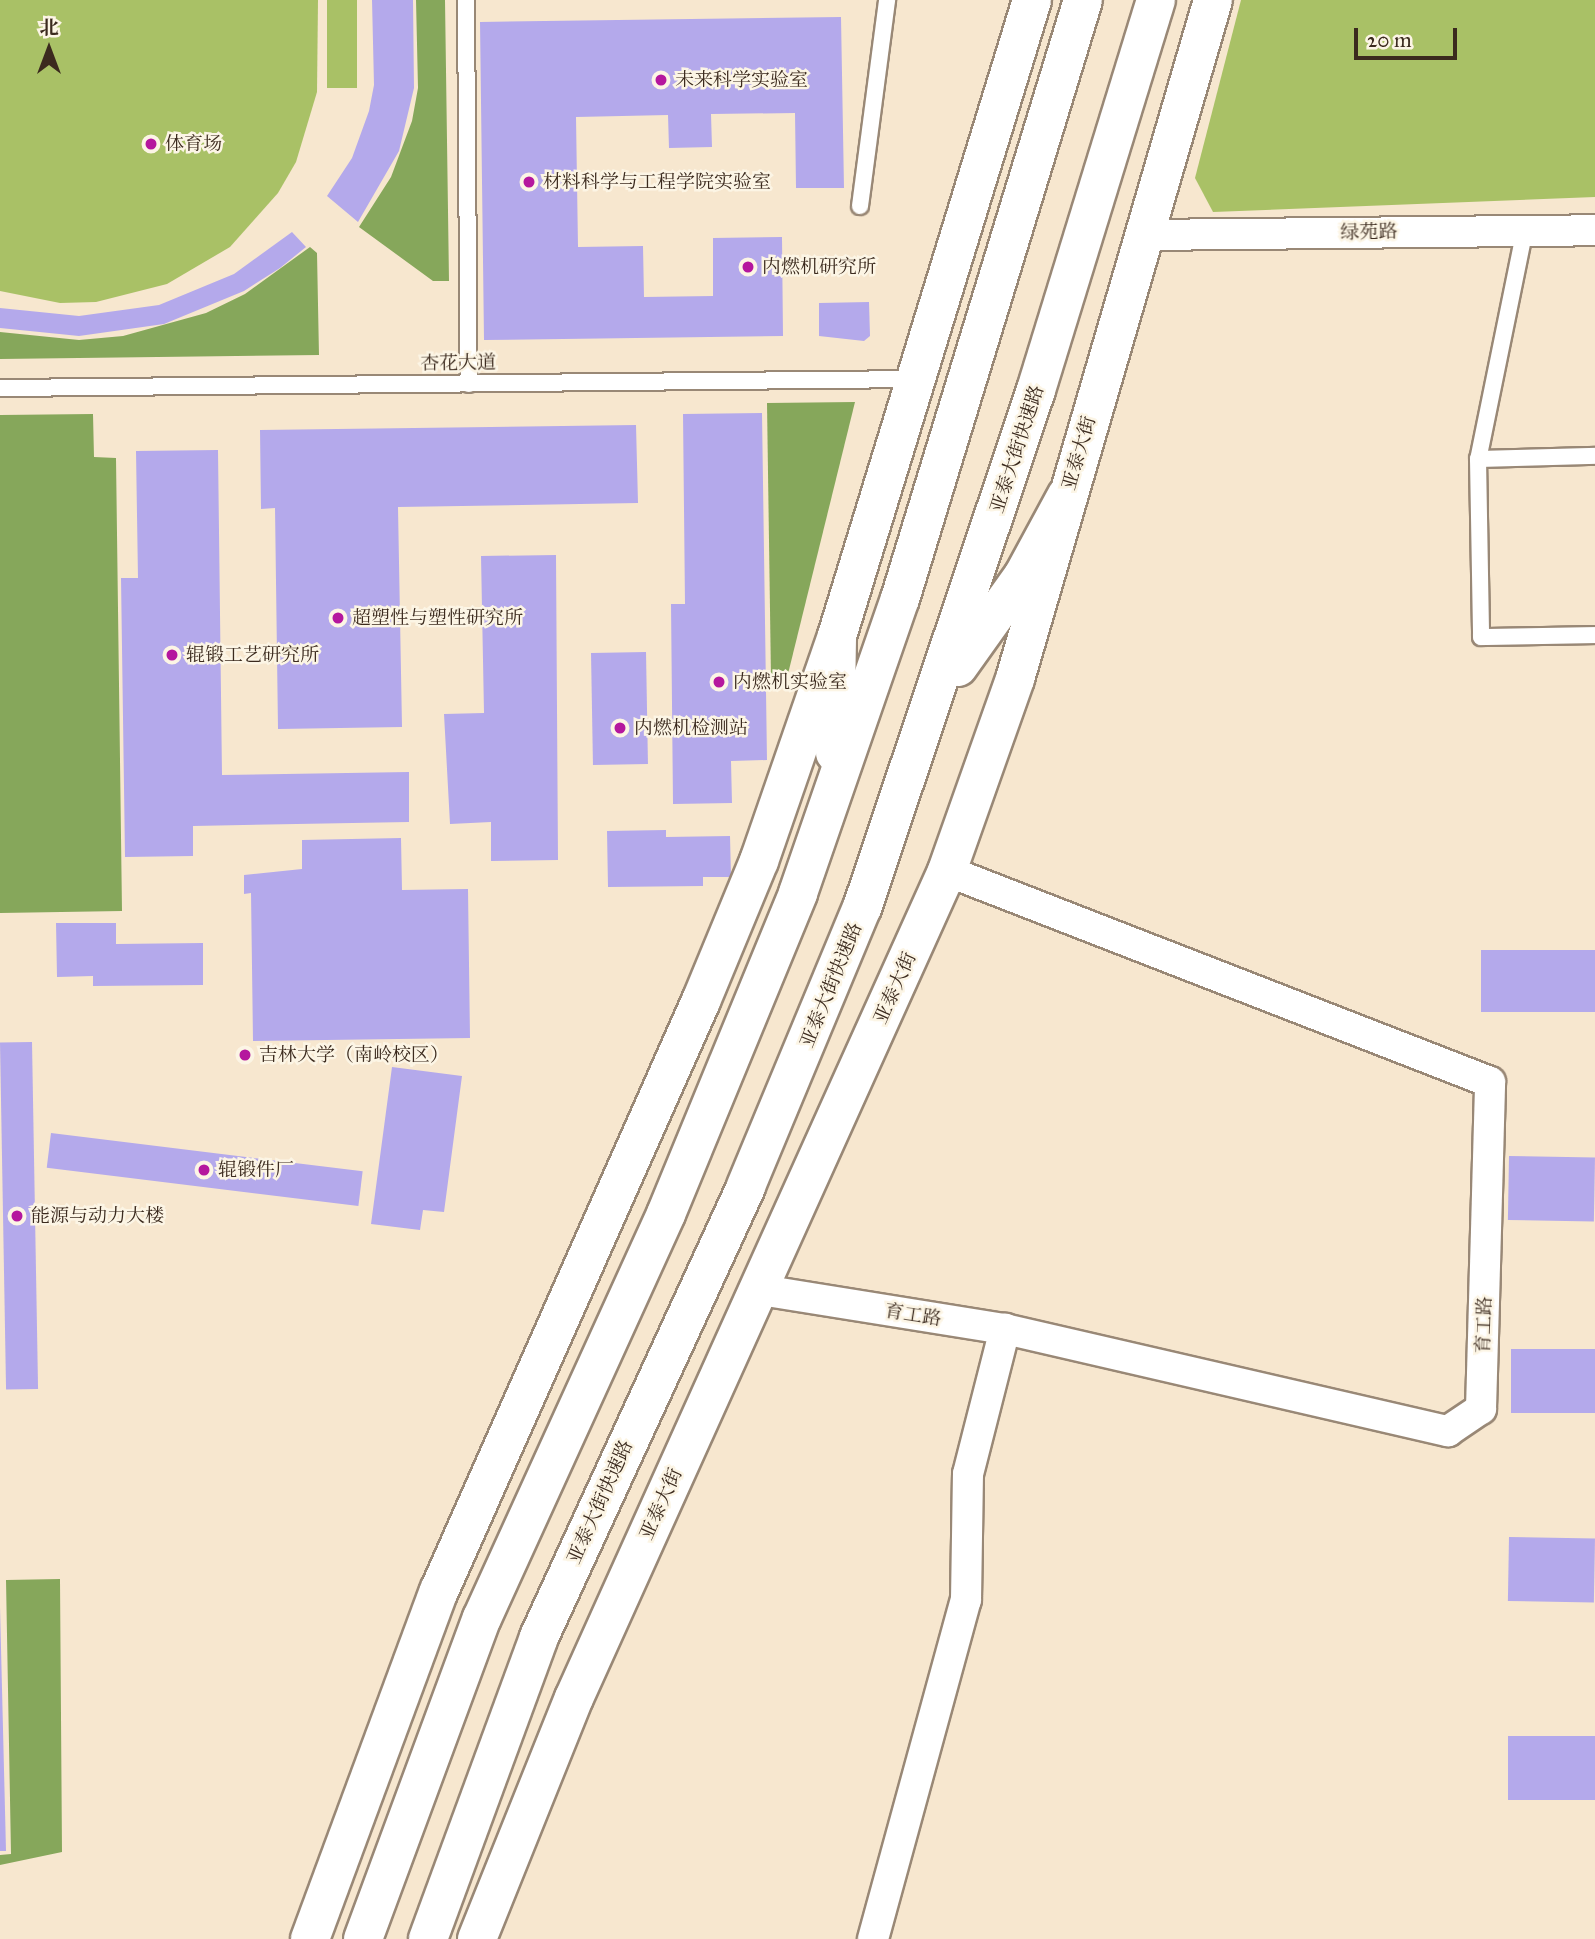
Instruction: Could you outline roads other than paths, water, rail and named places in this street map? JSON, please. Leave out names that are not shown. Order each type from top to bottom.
[{"type":"main road","points":[[310,1939],[439,1591],[701,1001],[759,861],[837,636],[1032,0]]},
{"type":"main road","points":[[363,1939],[482,1618],[727,1071],[835,791],[900,599],[1083,0]]},
{"type":"main road","name":"亚泰大街快速路","points":[[428,1939],[539,1637],[807,1049],[935,700],[1156,0]]},
{"type":"main road","name":"亚泰大街","points":[[477,1939],[574,1698],[761,1290],[947,871],[1015,679],[1213,0]]},
{"type":"main road","points":[[935,700],[1023,576],[1067,495]]},
{"type":"main road","points":[[835,791],[837,636]]},
{"type":"street","name":"绿苑路","points":[[1143,235],[1595,230]]},
{"type":"street","name":"育工路","points":[[761,1290],[1006,1329],[1448,1431],[1481,1409],[1490,1082],[947,871]]},
{"type":"street","points":[[873,1939],[965,1600],[968,1474],[1006,1329]]},
{"type":"lane","points":[[466,0],[469,384]]},
{"type":"lane","points":[[860,206],[887,0]]},
{"type":"lane","points":[[1525,229],[1478,459],[1480,638],[1595,635]]},
{"type":"lane","name":"杏花大道","points":[[0,388],[917,379]]},
{"type":"lane","points":[[1478,459],[1595,456]]},
{"type":"place","name":"未来科学实验室","points":[[661,80]]},
{"type":"place","name":"体育场","points":[[151,144]]},
{"type":"place","name":"材料科学与工程学院实验室","points":[[529,182]]},
{"type":"place","name":"内燃机研究所","points":[[748,267]]},
{"type":"place","name":"超塑性与塑性研究所","points":[[338,618]]},
{"type":"place","name":"辊锻工艺研究所","points":[[172,655]]},
{"type":"place","name":"内燃机实验室","points":[[719,682]]},
{"type":"place","name":"内燃机检测站","points":[[620,728]]},
{"type":"place","name":"吉林大学（南岭校区）","points":[[245,1055]]},
{"type":"place","name":"辊锻件厂","points":[[204,1170]]},
{"type":"place","name":"能源与动力大楼","points":[[17,1216]]}]
